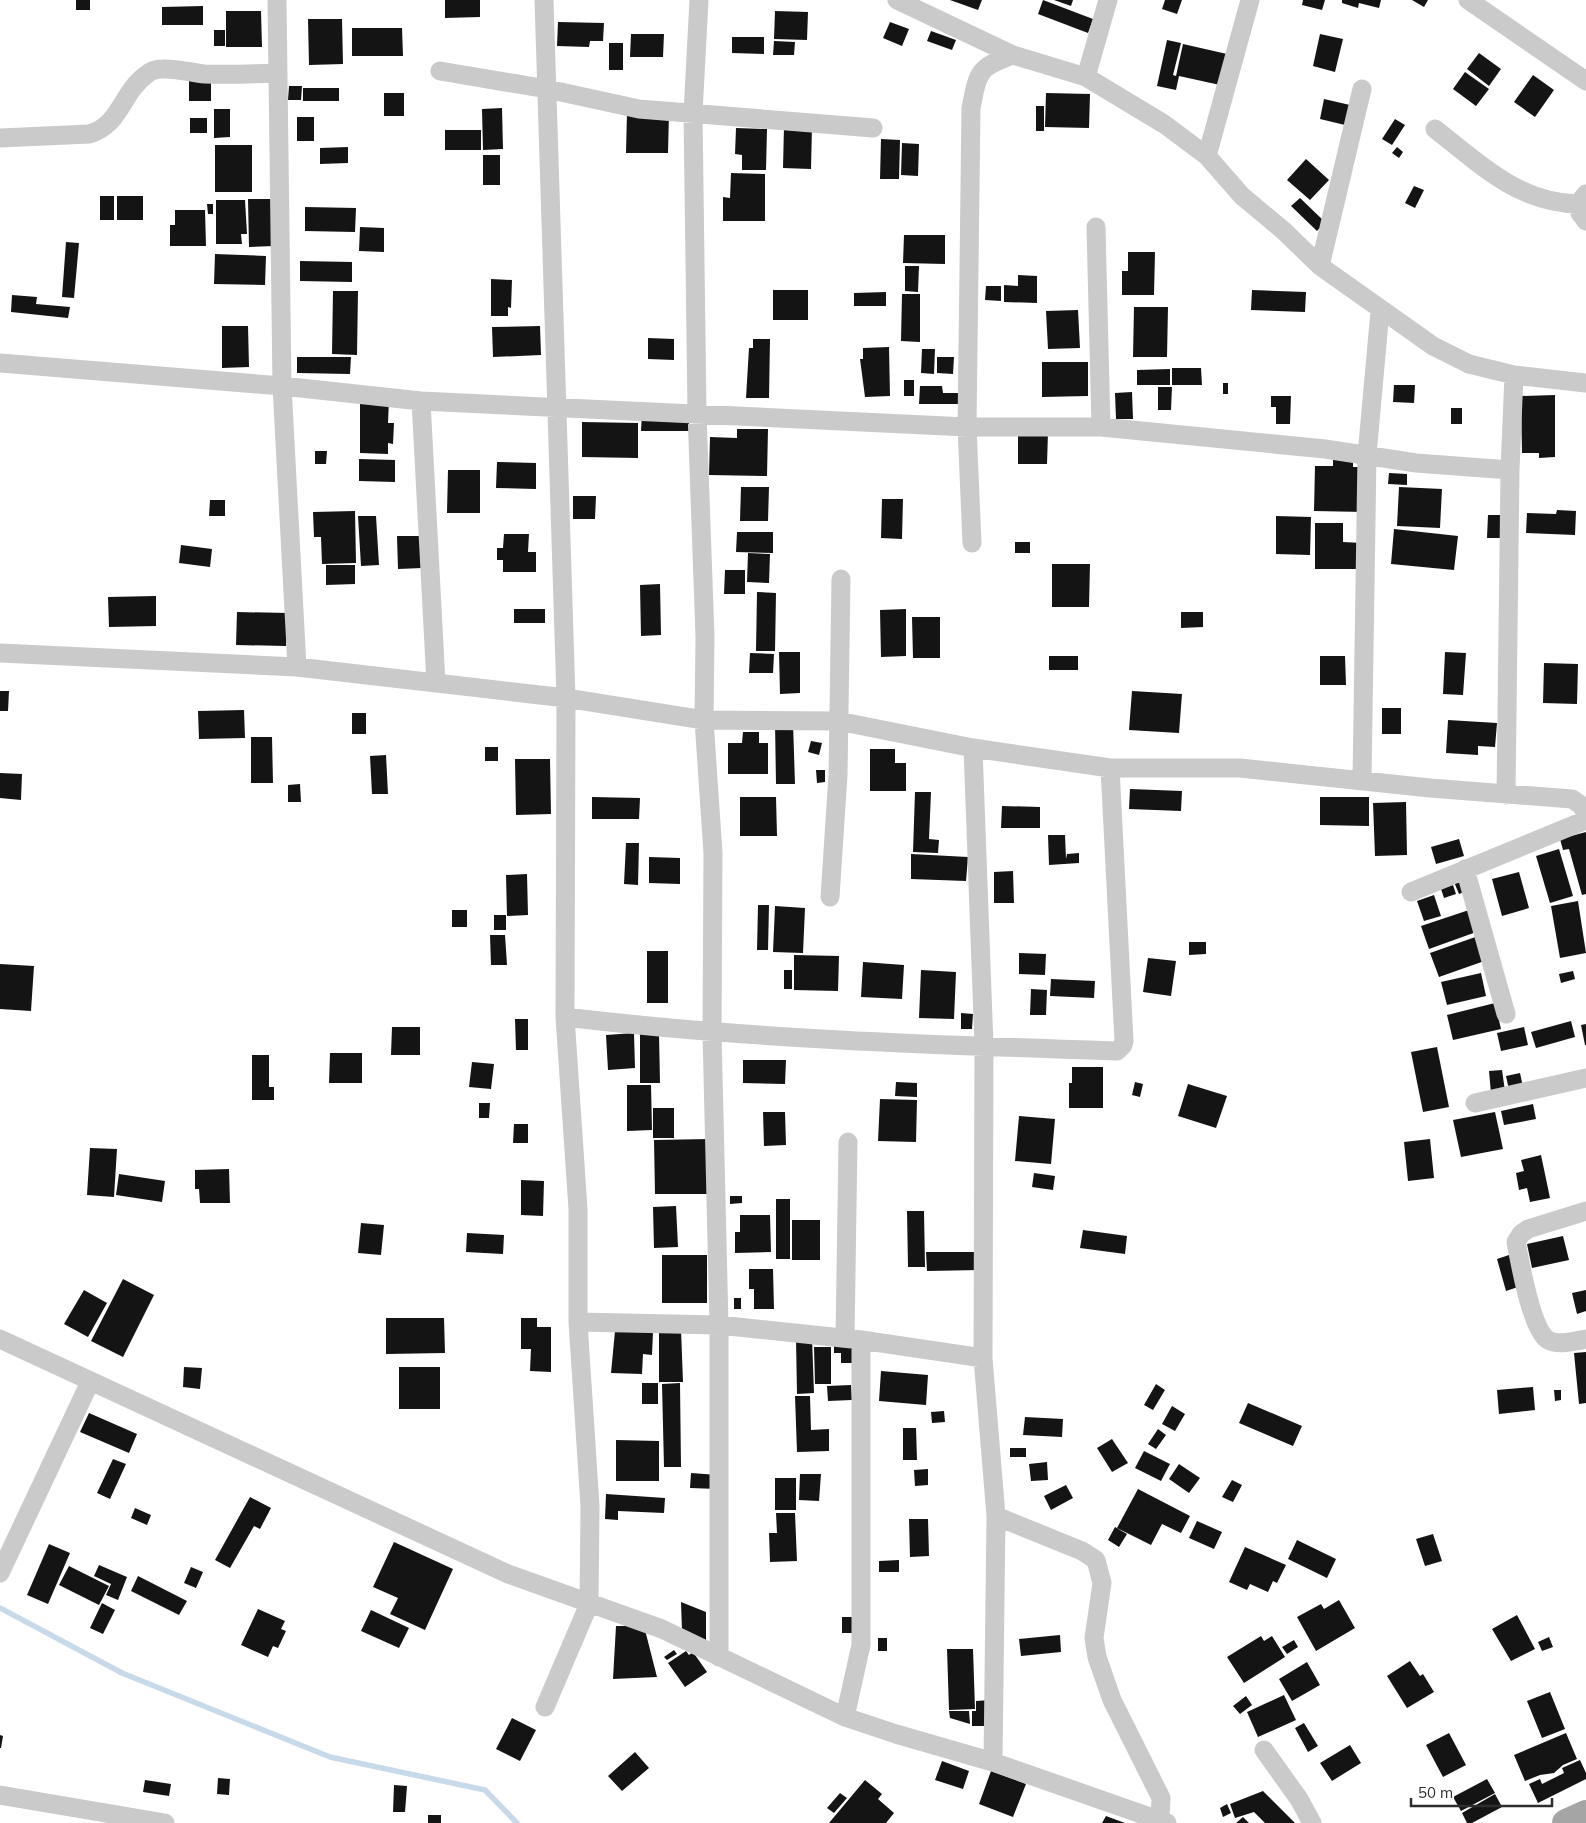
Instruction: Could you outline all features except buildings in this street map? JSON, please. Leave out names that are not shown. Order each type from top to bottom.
[{"type":"main road","points":[[1566,1823],[1586,1814]]},
{"type":"street","points":[[278,0],[282,386],[297,667]]},
{"type":"street","points":[[544,0],[566,698],[565,1017],[578,1210],[578,1322],[590,1506],[589,1604],[545,1706]]},
{"type":"street","points":[[699,0],[693,113],[704,637],[704,720],[713,853],[712,1032],[719,1326],[719,1657]]},
{"type":"street","points":[[897,0],[1013,56],[1086,77],[1164,124],[1207,156],[1242,196],[1284,231],[1320,266],[1380,311],[1433,346],[1469,364],[1514,375],[1586,383]]},
{"type":"street","points":[[1086,77],[1108,0]]},
{"type":"street","points":[[1207,156],[1250,0]]},
{"type":"street","points":[[1468,0],[1586,81]]},
{"type":"street","points":[[972,543],[967,427],[972,108],[977,80],[990,63],[1013,56]]},
{"type":"street","points":[[0,138],[99,132],[120,110],[133,88],[144,76],[152,71],[163,69],[204,74],[278,73]]},
{"type":"street","points":[[440,71],[547,89],[639,109],[873,128]]},
{"type":"street","points":[[1320,266],[1362,89]]},
{"type":"street","points":[[1435,129],[1496,176],[1524,194],[1556,204],[1583,206]]},
{"type":"street","points":[[1096,227],[1101,427]]},
{"type":"street","points":[[1362,780],[1367,455],[1380,311]]},
{"type":"street","points":[[0,364],[282,386],[421,401],[698,412],[967,427],[1101,427],[1367,455],[1416,463],[1510,470]]},
{"type":"street","points":[[1506,795],[1510,470],[1514,375]]},
{"type":"street","points":[[421,401],[436,683]]},
{"type":"street","points":[[830,897],[838,775],[841,579]]},
{"type":"street","points":[[0,653],[297,667],[566,698],[704,720],[838,721],[973,748],[1110,768],[1240,768],[1572,800],[1581,805],[1586,814]]},
{"type":"street","points":[[973,748],[984,1046],[983,1358],[996,1516],[993,1762]]},
{"type":"street","points":[[565,1017],[712,1032],[1117,1051],[1123,1045],[1110,768]]},
{"type":"street","points":[[1411,892],[1586,820]]},
{"type":"street","points":[[1465,870],[1506,1014]]},
{"type":"street","points":[[1475,1104],[1586,1078]]},
{"type":"street","points":[[846,1717],[860,1645],[861,1627],[848,1142]]},
{"type":"street","points":[[1586,1211],[1528,1228],[1516,1242],[1524,1281],[1540,1332],[1548,1340],[1558,1343],[1586,1338]]},
{"type":"street","points":[[578,1322],[719,1326],[853,1339],[983,1358]]},
{"type":"street","points":[[0,1339],[508,1574],[662,1629],[846,1717],[896,1734],[993,1762],[1164,1821],[1161,1798],[1112,1700],[1097,1657],[1094,1638],[1102,1583],[1096,1560],[1082,1551],[996,1516]]},
{"type":"street","points":[[0,1573],[90,1382]]},
{"type":"street","points":[[1264,1750],[1299,1799],[1312,1823]]},
{"type":"street","points":[[0,1795],[165,1823]]},
{"type":"waterway","points":[[0,1608],[122,1673],[330,1757],[485,1790],[517,1823]]}]
